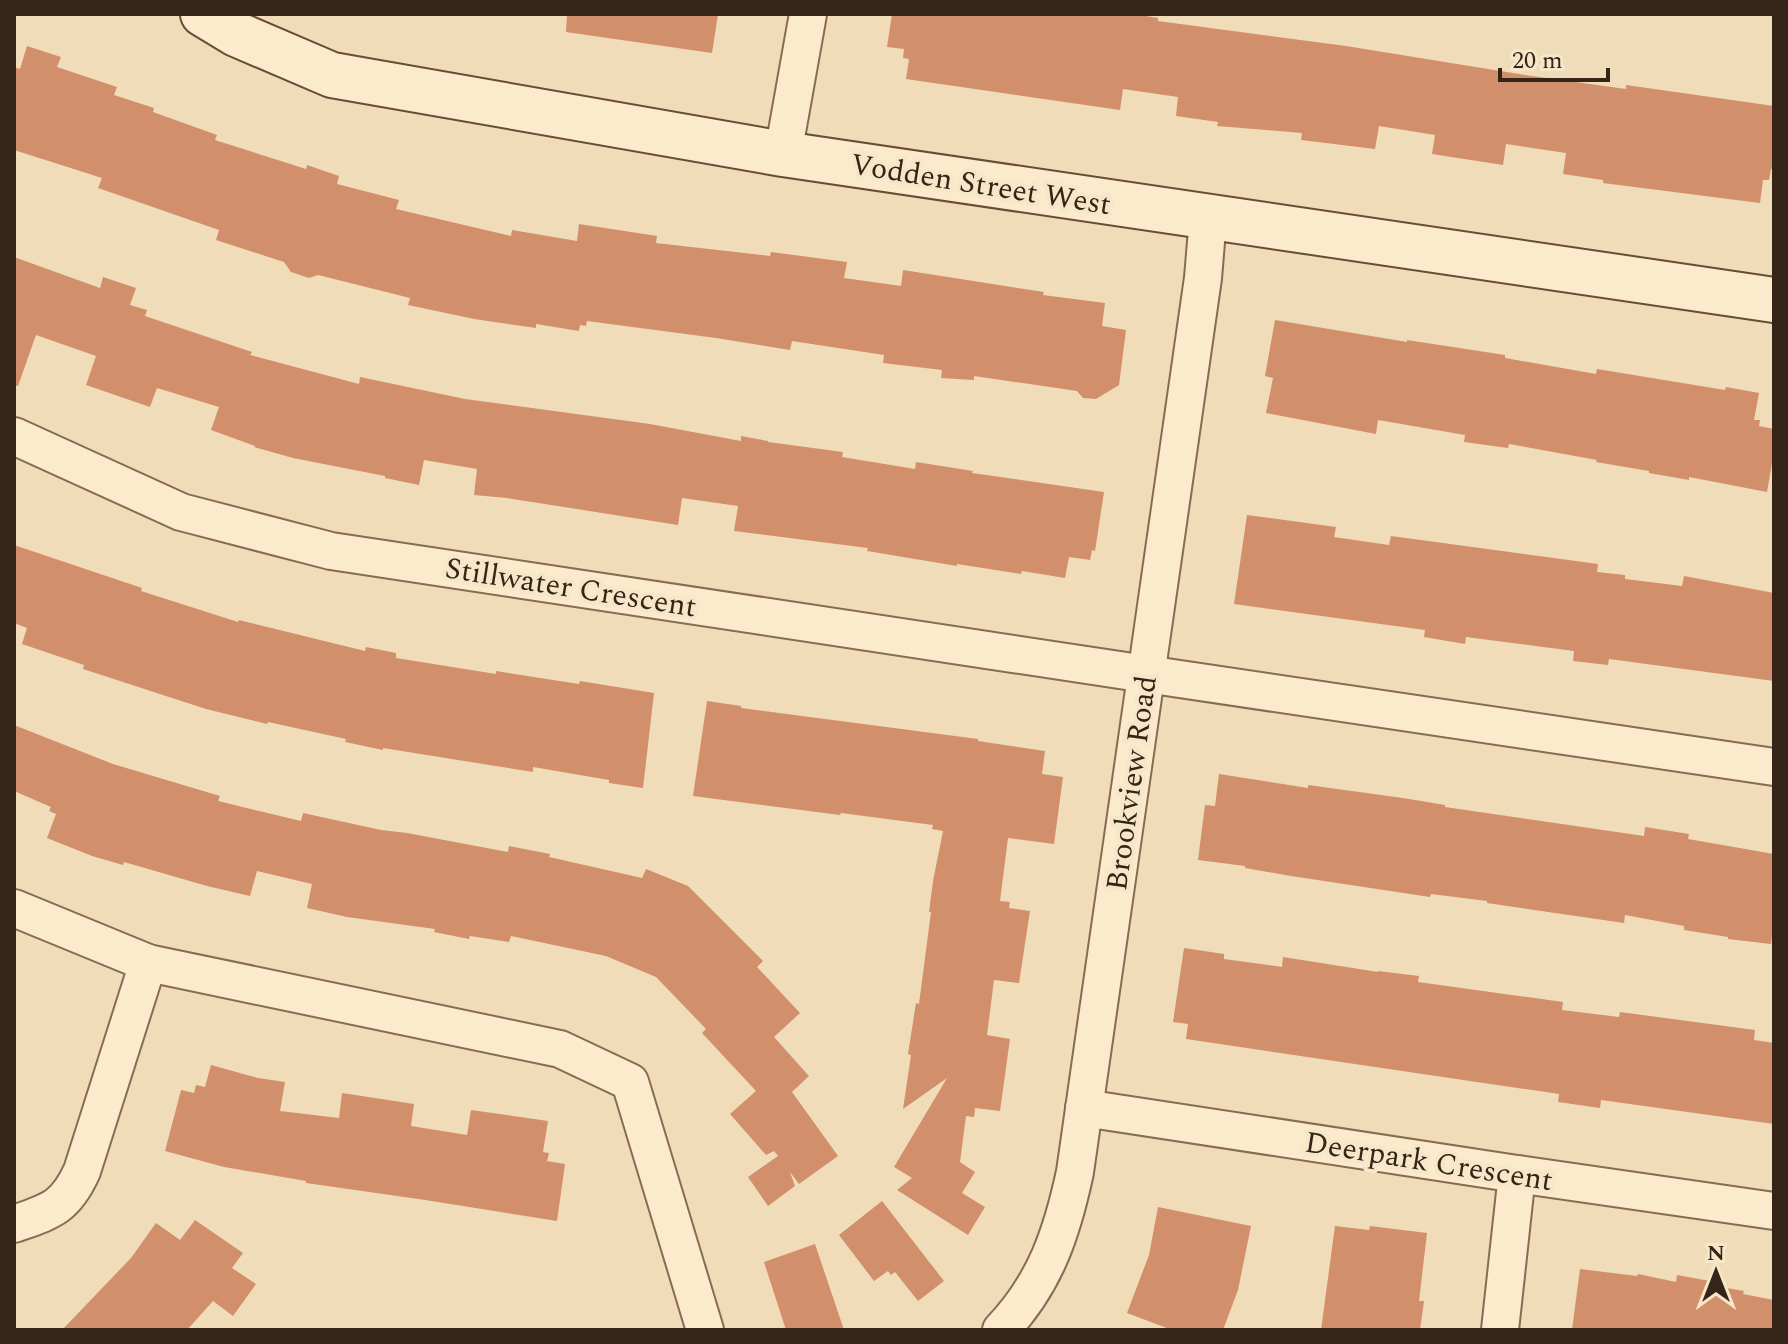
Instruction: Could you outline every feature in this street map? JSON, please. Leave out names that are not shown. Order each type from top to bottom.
[{"type":"street","name":"Vodden Street West","points":[[203,14],[236,34],[332,75],[783,154],[1774,300]]},
{"type":"street","points":[[783,154],[808,14]]},
{"type":"street","name":"Brookview Road","points":[[1001,1330],[1035,1286],[1057,1244],[1075,1172],[1203,278],[1208,218]]},
{"type":"street","name":"Stillwater Crescent","points":[[14,436],[181,512],[331,551],[1146,674]]},
{"type":"street","points":[[1146,674],[1774,767]]},
{"type":"street","points":[[14,908],[148,963],[560,1049],[630,1082],[705,1330]]},
{"type":"street","points":[[14,1224],[49,1212],[72,1192],[82,1171],[148,963]]},
{"type":"street","name":"Deerpark Crescent","points":[[1084,1108],[1774,1211]]},
{"type":"street","points":[[1500,1330],[1517,1174]]},
{"type":"building","points":[[567,14],[718,14],[712,53],[566,32]]},
{"type":"building","points":[[892,14],[1134,14],[1158,18],[1158,21],[1346,46],[1525,75],[1626,89],[1626,85],[1774,106],[1774,169],[1771,169],[1769,180],[1763,180],[1760,203],[1603,183],[1603,180],[1563,174],[1566,153],[1506,144],[1503,165],[1432,154],[1435,135],[1379,126],[1375,149],[1301,140],[1302,133],[1217,126],[1218,122],[1176,116],[1178,97],[1123,89],[1120,110],[906,79],[909,59],[903,58],[904,49],[887,47]]},
{"type":"building","points":[[27,46],[61,57],[57,67],[117,87],[114,95],[217,135],[215,140],[306,169],[307,165],[339,176],[337,184],[399,200],[396,209],[511,236],[512,230],[577,241],[579,224],[657,236],[656,243],[770,256],[771,252],[847,262],[844,278],[901,286],[903,270],[1105,303],[1102,326],[1126,330],[1119,385],[1096,399],[1083,398],[1077,391],[974,376],[974,380],[941,378],[942,370],[883,363],[884,355],[792,341],[790,350],[587,321],[586,326],[580,325],[579,331],[536,324],[536,328],[408,305],[410,298],[318,275],[309,278],[291,272],[284,262],[216,240],[219,230],[98,188],[102,178],[14,150],[14,67],[20,69]]},
{"type":"building","points":[[14,257],[100,288],[103,277],[136,288],[130,305],[147,310],[145,316],[252,352],[250,355],[359,384],[360,377],[465,399],[650,424],[741,441],[741,436],[843,452],[842,457],[915,469],[916,462],[1104,492],[1095,551],[1092,550],[1090,560],[1069,557],[1065,578],[1022,571],[1021,574],[867,551],[868,548],[734,531],[738,506],[682,498],[678,525],[474,495],[477,469],[424,460],[419,485],[254,447],[211,430],[219,407],[157,388],[150,407],[86,385],[96,356],[36,335],[18,386],[14,385]]},
{"type":"building","points":[[1275,320],[1505,355],[1505,358],[1596,374],[1597,369],[1759,393],[1754,420],[1760,420],[1759,426],[1774,429],[1774,452],[1767,492],[1689,477],[1689,480],[1649,473],[1509,444],[1508,448],[1464,442],[1465,435],[1378,420],[1376,434],[1266,413],[1273,378],[1265,376]]},
{"type":"building","points":[[1247,515],[1336,527],[1334,537],[1389,545],[1391,536],[1598,564],[1597,572],[1625,575],[1625,579],[1682,586],[1684,576],[1774,593],[1774,681],[1609,659],[1608,665],[1573,661],[1574,651],[1466,637],[1465,644],[1424,637],[1425,630],[1234,604]]},
{"type":"building","points":[[14,545],[238,622],[365,651],[366,647],[396,653],[396,658],[496,674],[496,671],[579,684],[580,681],[654,693],[643,788],[533,767],[533,772],[345,742],[346,739],[206,709],[83,669],[84,665],[22,644],[27,628],[14,623]]},
{"type":"building","points":[[707,701],[1045,751],[1042,774],[1063,777],[1054,844],[1008,838],[1000,901],[1010,902],[1009,908],[1030,911],[1019,983],[994,980],[987,1035],[1010,1039],[1000,1111],[975,1108],[974,1117],[966,1116],[960,1162],[975,1172],[962,1193],[985,1207],[968,1235],[897,1190],[912,1178],[894,1167],[947,1078],[903,1109],[911,1055],[908,1054],[916,1003],[919,1004],[933,881],[943,831],[932,829],[933,825],[693,796]]},
{"type":"building","points":[[14,725],[113,764],[220,796],[218,801],[301,821],[303,813],[508,852],[509,846],[642,878],[646,869],[688,886],[763,961],[757,967],[800,1013],[774,1037],[809,1076],[792,1092],[838,1156],[799,1184],[790,1172],[795,1186],[768,1206],[748,1177],[778,1156],[774,1151],[766,1155],[730,1114],[756,1091],[702,1033],[706,1029],[656,977],[606,956],[511,936],[509,942],[470,936],[469,939],[434,932],[435,929],[347,917],[307,908],[312,884],[257,871],[250,896],[124,862],[123,865],[47,838],[56,814],[49,811],[51,807],[14,791]]},
{"type":"building","points":[[1219,774],[1403,798],[1644,836],[1645,827],[1689,834],[1688,839],[1774,854],[1771,944],[1728,939],[1684,930],[1684,926],[1625,915],[1624,923],[1487,901],[1431,894],[1430,897],[1198,860],[1205,805],[1215,806]]},
{"type":"building","points":[[1184,948],[1224,954],[1224,959],[1282,967],[1283,957],[1419,976],[1418,982],[1563,1002],[1562,1010],[1619,1017],[1620,1012],[1755,1030],[1754,1040],[1774,1043],[1774,1124],[1601,1100],[1600,1108],[1558,1102],[1559,1094],[1186,1039],[1188,1024],[1173,1022]]},
{"type":"building","points":[[211,1065],[285,1082],[280,1111],[339,1118],[342,1093],[414,1104],[411,1126],[467,1135],[471,1110],[548,1121],[543,1152],[549,1153],[547,1161],[565,1164],[557,1221],[306,1183],[224,1167],[165,1151],[181,1090],[194,1093],[196,1085],[205,1087]]},
{"type":"building","points":[[882,1201],[944,1281],[918,1301],[895,1272],[891,1275],[888,1271],[874,1281],[839,1235]]},
{"type":"building","points":[[1158,1207],[1251,1226],[1238,1290],[1223,1330],[1172,1330],[1127,1313],[1149,1255]]},
{"type":"building","points":[[195,1220],[243,1253],[232,1268],[256,1284],[233,1316],[213,1301],[187,1330],[62,1330],[131,1258],[156,1223],[180,1240]]},
{"type":"building","points":[[1335,1226],[1369,1230],[1370,1226],[1427,1233],[1419,1301],[1424,1301],[1420,1330],[1321,1330]]},
{"type":"building","points":[[815,1244],[844,1330],[786,1330],[764,1262]]},
{"type":"building","points":[[1580,1269],[1638,1274],[1676,1282],[1677,1275],[1721,1283],[1721,1287],[1774,1300],[1774,1330],[1572,1330]]}]
